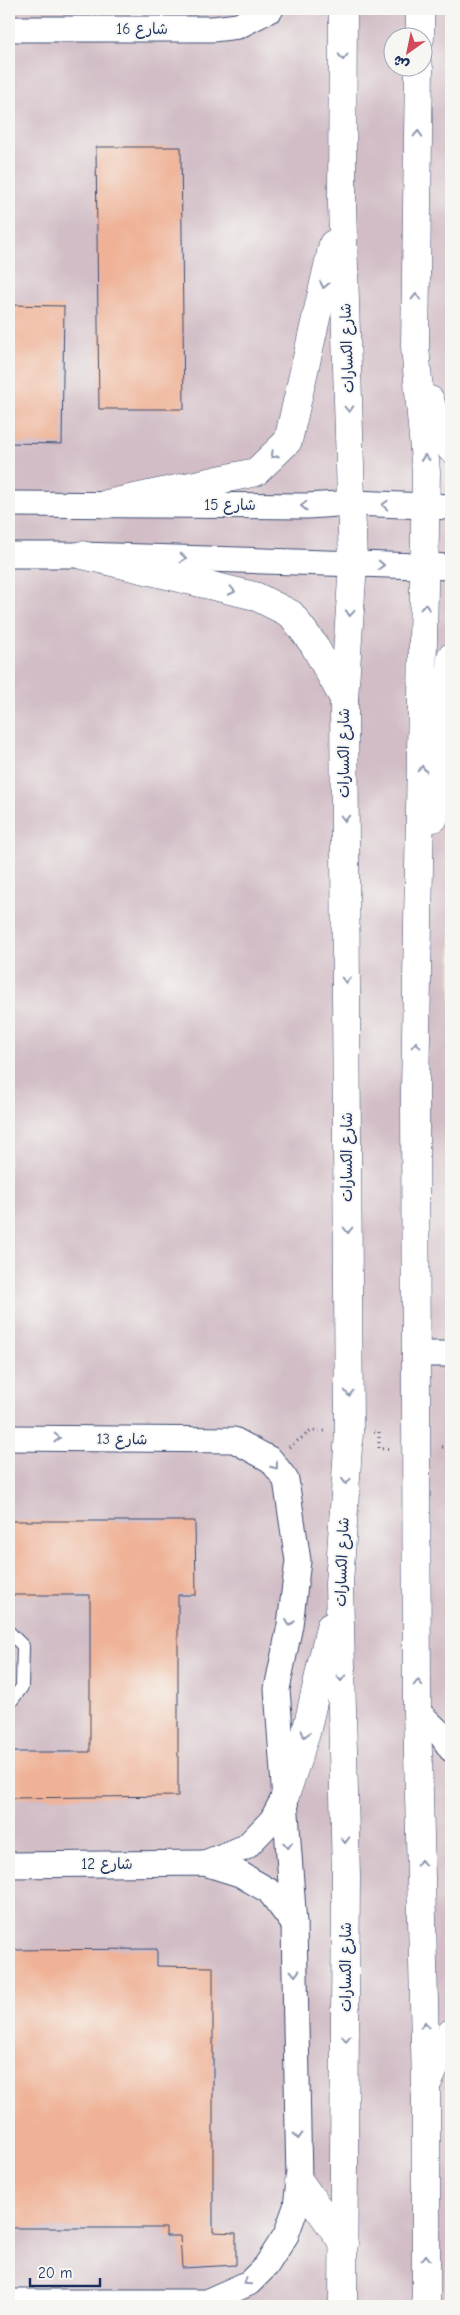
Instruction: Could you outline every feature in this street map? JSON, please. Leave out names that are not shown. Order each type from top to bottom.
[{"type":"street","name":"شارع 16","points":[[9,29],[213,29],[238,26],[270,9]]},
{"type":"street","name":"شارع الكسارات","points":[[343,9],[342,203],[353,564],[344,699],[350,1432],[339,1584],[346,1877],[343,2306]]},
{"type":"street","points":[[420,9],[420,28]]},
{"type":"street","points":[[420,78],[415,346],[426,472],[438,507],[438,566],[420,888],[415,1094],[418,1711],[426,2086],[426,2306]]},
{"type":"street","points":[[107,504],[256,472],[288,441],[342,203]]},
{"type":"street","points":[[415,346],[436,425],[451,449]]},
{"type":"street","name":"شارع 15","points":[[9,504],[307,506],[352,503],[438,507]]},
{"type":"street","points":[[9,556],[82,555],[438,566]]},
{"type":"street","points":[[82,555],[255,596],[290,614],[314,645],[344,699]]},
{"type":"street","points":[[420,888],[442,778],[451,657]]},
{"type":"street","points":[[417,1354],[451,1354]]},
{"type":"street","name":"شارع 13","points":[[9,1438],[234,1440],[271,1460],[286,1480],[298,1562],[290,1624],[277,1689],[285,1796]]},
{"type":"street","points":[[9,2302],[206,2302],[249,2283],[266,2266],[286,2235],[296,2207],[299,2181],[294,1924],[285,1796],[306,1733],[339,1584]]},
{"type":"street","points":[[418,1711],[440,1733],[451,1749]]},
{"type":"street","name":"شارع 12","points":[[205,1863],[246,1847],[272,1820],[285,1796]]},
{"type":"street","name":"شارع 12","points":[[9,1865],[205,1863],[240,1874],[269,1891],[294,1924]]},
{"type":"street","points":[[426,2086],[451,2033]]},
{"type":"street","points":[[299,2181],[344,2244]]},
{"type":"lane","points":[[9,1632],[23,1646],[22,1687],[9,1704]]},
{"type":"shaded area","points":[[9,9],[451,9],[451,2306],[9,2306]]},
{"type":"building","points":[[96,147],[181,147],[184,409],[99,409]]},
{"type":"building","points":[[9,305],[64,306],[62,444],[9,443]]},
{"type":"building","points":[[9,1521],[195,1521],[196,1595],[178,1595],[178,1796],[9,1798],[9,1752],[90,1752],[90,1595],[9,1595]]},
{"type":"building","points":[[157,1949],[157,1966],[213,1967],[213,2232],[236,2233],[236,2265],[182,2268],[180,2236],[166,2236],[166,2228],[9,2228],[9,1950]]}]
